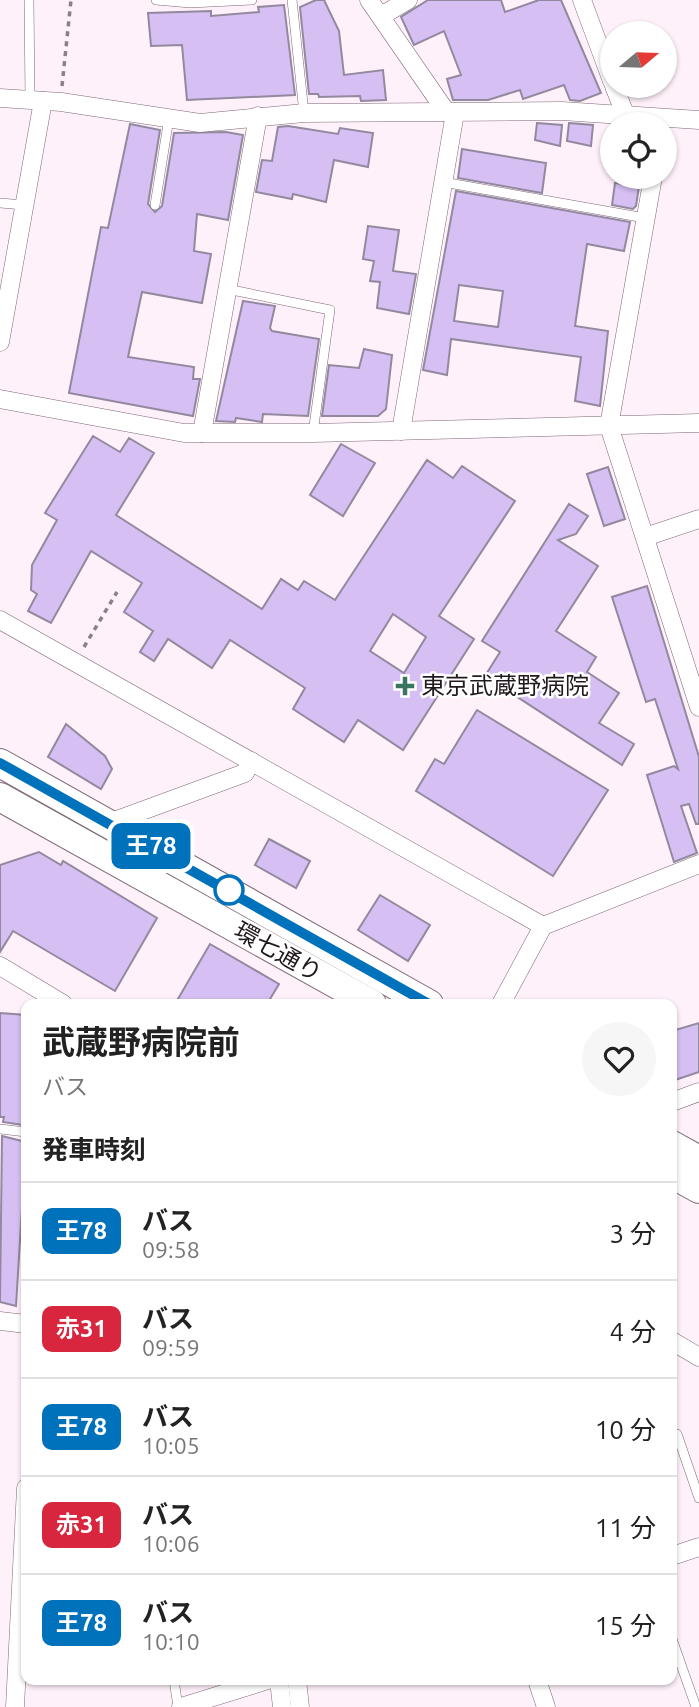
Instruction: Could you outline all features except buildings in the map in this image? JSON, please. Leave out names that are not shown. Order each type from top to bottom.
[{"type":"main road","name":"環七通り","points":[[0,763],[420,999]]},
{"type":"main road","name":"環七通り","points":[[0,797],[363,999]]},
{"type":"main road","points":[[677,1148],[699,1160]]},
{"type":"main road","points":[[677,1177],[699,1189]]},
{"type":"street","points":[[369,0],[451,113],[443,182],[401,431]]},
{"type":"street","points":[[381,16],[408,0]]},
{"type":"street","points":[[582,0],[600,48]]},
{"type":"street","points":[[0,98],[45,101],[201,123],[304,113],[600,113]]},
{"type":"street","points":[[0,342],[4,297],[45,101]]},
{"type":"street","points":[[202,433],[258,116]]},
{"type":"street","points":[[677,120],[699,120]]},
{"type":"street","points":[[651,189],[609,426],[699,707]]},
{"type":"street","points":[[0,399],[184,433],[313,433],[699,422]]},
{"type":"street","points":[[645,537],[699,519]]},
{"type":"street","points":[[0,620],[542,926]]},
{"type":"street","points":[[109,822],[245,773],[251,761]]},
{"type":"street","points":[[503,999],[542,926],[699,863]]},
{"type":"street","points":[[0,966],[49,999]]},
{"type":"street","points":[[677,1100],[699,1092]]},
{"type":"street","points":[[0,1321],[21,1323]]},
{"type":"street","points":[[677,1344],[699,1357]]},
{"type":"street","points":[[677,1554],[699,1547]]},
{"type":"street","points":[[15,1707],[21,1605]]},
{"type":"street","points":[[179,1707],[252,1685]]},
{"type":"street","points":[[280,1685],[282,1707]]},
{"type":"street","points":[[298,1685],[300,1707]]},
{"type":"street","points":[[539,1685],[546,1707]]},
{"type":"lane","points":[[29,0],[45,101]]},
{"type":"lane","points":[[156,0],[190,3],[252,0]]},
{"type":"lane","points":[[292,0],[304,113]]},
{"type":"lane","points":[[155,205],[169,118]]},
{"type":"lane","points":[[443,182],[645,218]]},
{"type":"lane","points":[[0,203],[24,205]]},
{"type":"lane","points":[[227,289],[330,310],[313,433]]},
{"type":"lane","points":[[0,1129],[21,1131]]},
{"type":"lane","points":[[677,1434],[699,1498]]},
{"type":"lane","points":[[677,1653],[696,1707]]},
{"type":"lane","points":[[175,1685],[179,1707]]},
{"type":"path","points":[[45,101],[71,0]]},
{"type":"path","points":[[83,648],[117,592]]},
{"type":"bus line","name":"王78","points":[[0,763],[420,999]]},
{"type":"place","name":"東京武蔵野病院","points":[[405,686]]}]
